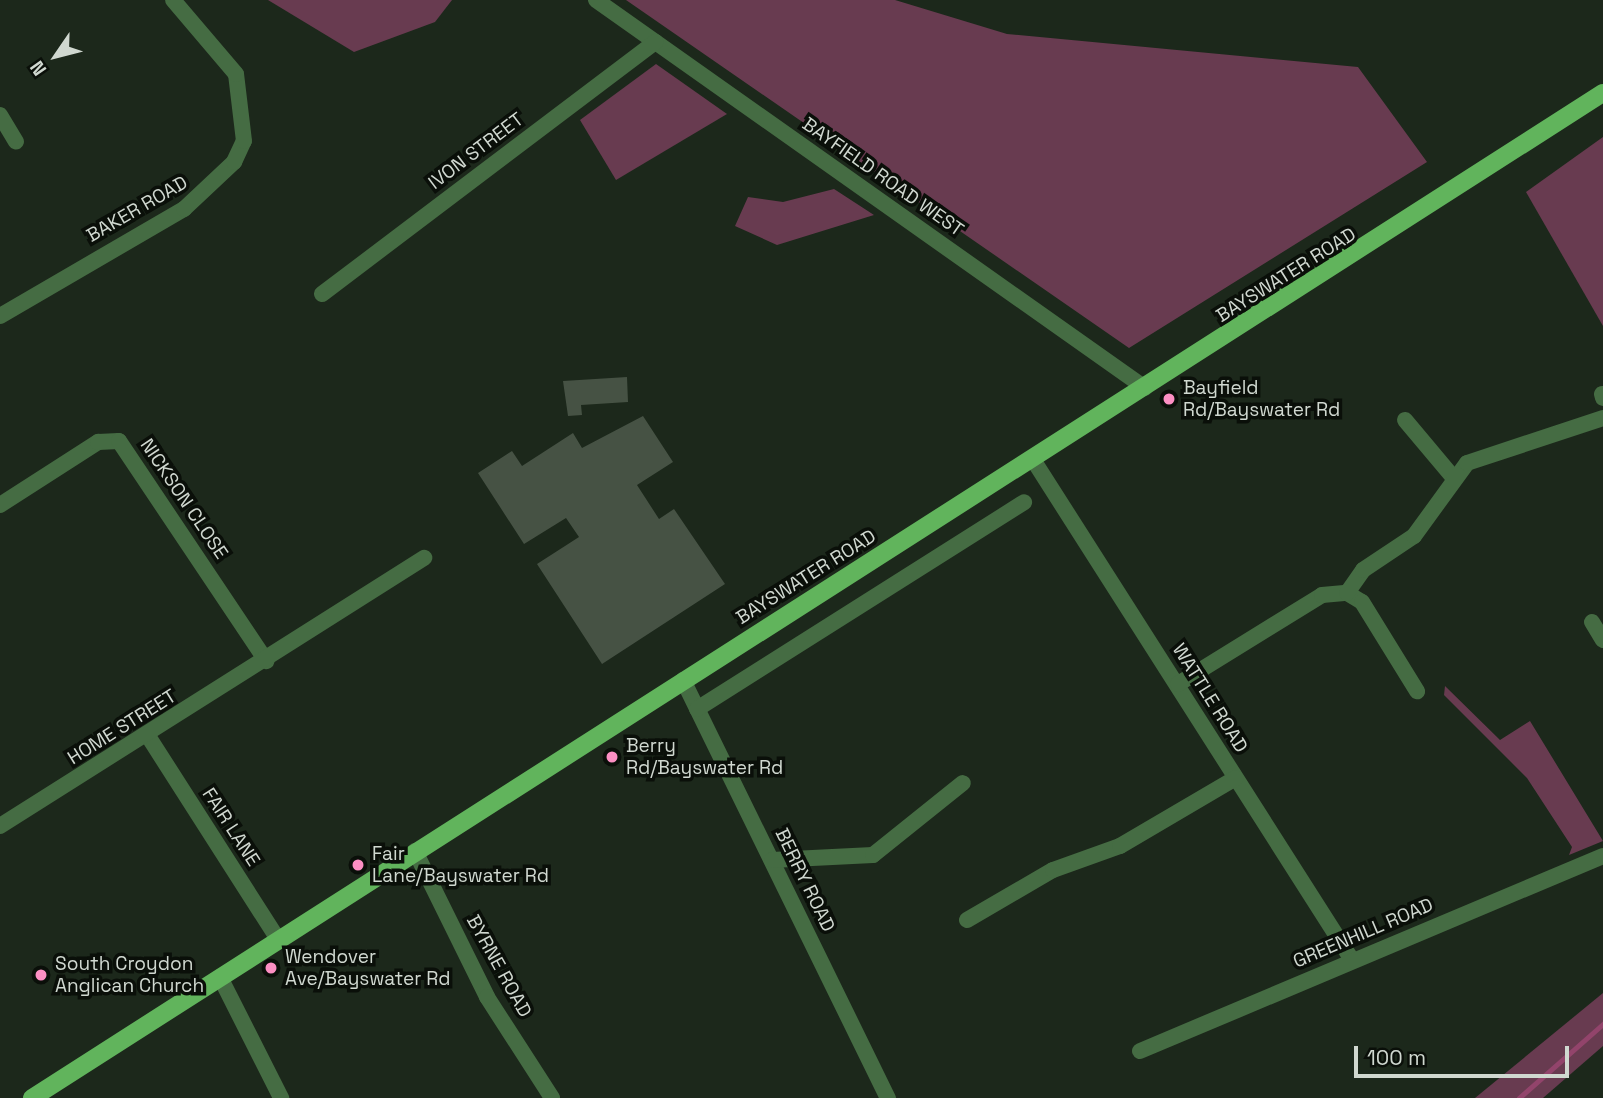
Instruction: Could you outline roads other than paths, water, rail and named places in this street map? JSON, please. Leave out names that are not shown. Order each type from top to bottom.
[{"type":"main road","name":"BAYSWATER ROAD","points":[[32,1098],[1603,93]]},
{"type":"street","name":"BAKER ROAD","points":[[0,316],[184,209],[233,162],[244,141],[236,74],[173,0]]},
{"type":"street","name":"BAYFIELD ROAD WEST","points":[[596,0],[1145,388]]},
{"type":"street","name":"IVON STREET","points":[[322,294],[655,42]]},
{"type":"street","points":[[0,115],[16,142]]},
{"type":"street","points":[[1347,593],[1363,570],[1414,536],[1452,476],[1467,463],[1603,418]]},
{"type":"street","points":[[1405,420],[1452,476]]},
{"type":"street","name":"NICKSON CLOSE","points":[[0,505],[98,442],[119,441],[266,661]]},
{"type":"street","name":"WATTLE ROAD","points":[[1032,458],[1352,960]]},
{"type":"street","points":[[697,709],[1024,502]]},
{"type":"street","name":"HOME STREET","points":[[0,826],[148,736],[424,558]]},
{"type":"street","points":[[1178,684],[1322,594],[1347,593],[1362,602],[1417,691]]},
{"type":"street","points":[[1592,622],[1603,640]]},
{"type":"street","name":"BERRY ROAD","points":[[683,680],[888,1098]]},
{"type":"street","name":"FAIR LANE","points":[[148,736],[278,939]]},
{"type":"street","points":[[967,920],[1053,870],[1120,846],[1236,778]]},
{"type":"street","points":[[772,860],[873,855],[963,783]]},
{"type":"street","name":"BYRNE ROAD","points":[[415,851],[487,997],[552,1098]]},
{"type":"street","name":"GREENHILL ROAD","points":[[1140,1051],[1603,856]]},
{"type":"street","points":[[220,977],[281,1098]]},
{"type":"waterway","points":[[1519,1098],[1603,1024]]},
{"type":"place","name":"Bayfield Rd/Bayswater Rd","points":[[1169,399]]},
{"type":"place","name":"Berry Rd/Bayswater Rd","points":[[612,757]]},
{"type":"place","name":"Fair Lane/Bayswater Rd","points":[[358,865]]},
{"type":"place","name":"Wendover Ave/Bayswater Rd","points":[[271,968]]},
{"type":"place","name":"South Croydon Anglican Church","points":[[41,975]]}]
